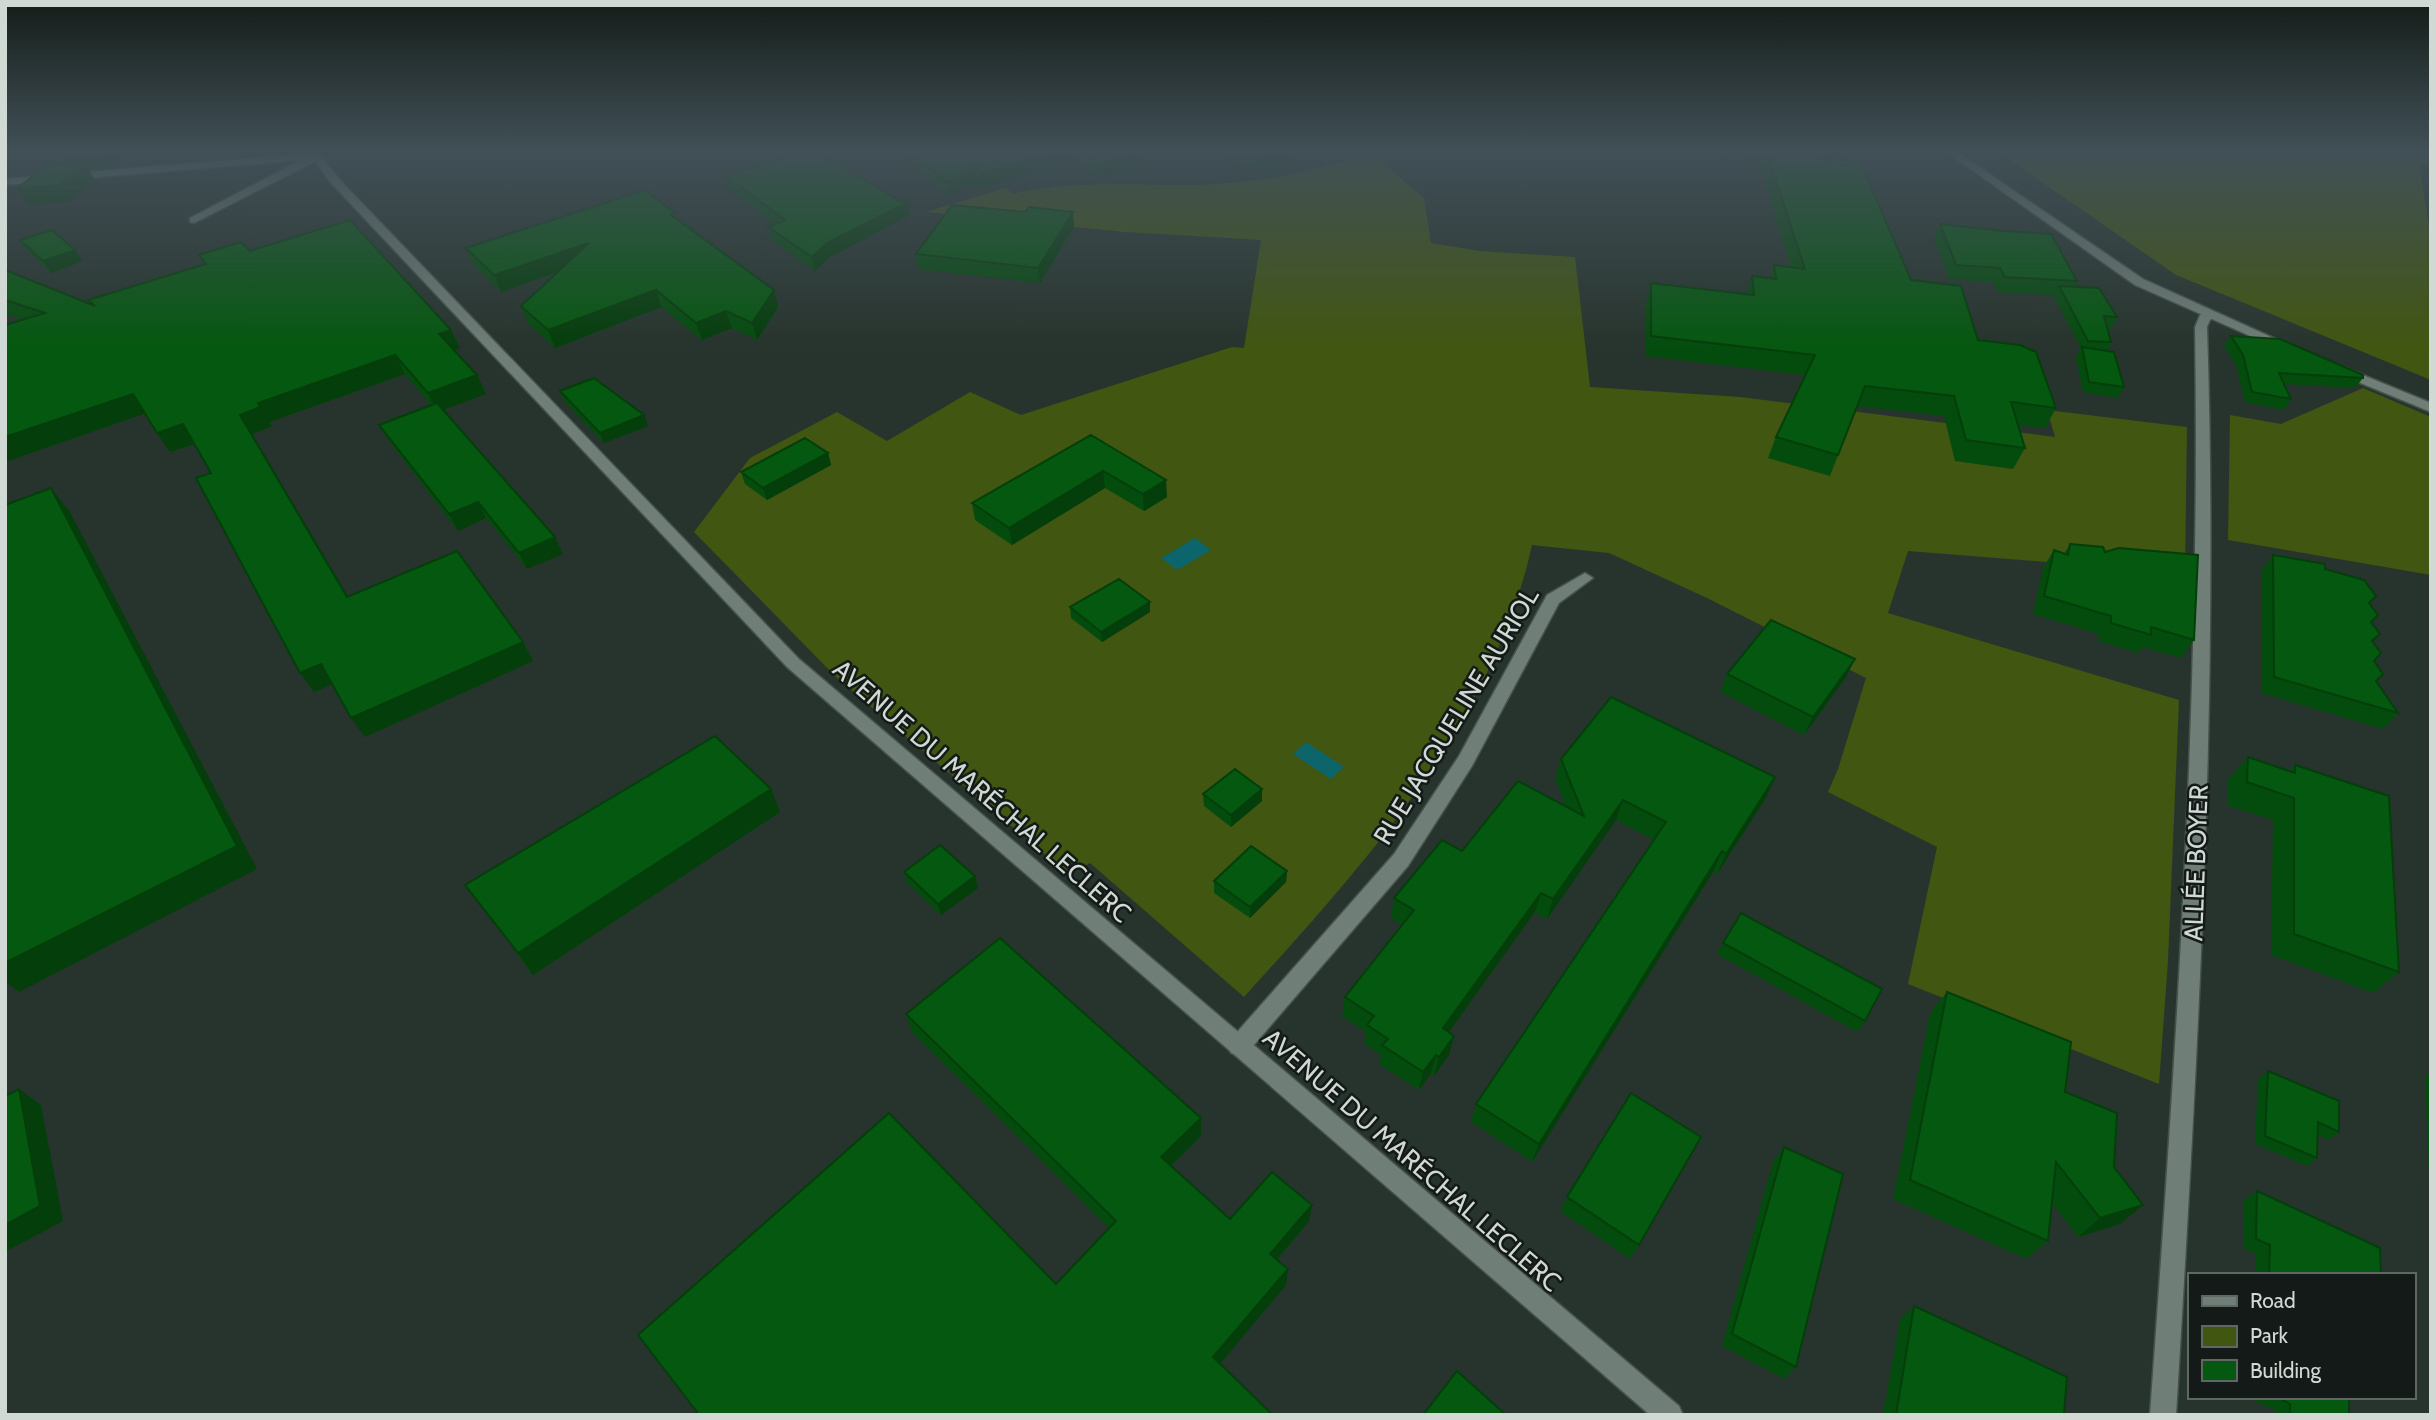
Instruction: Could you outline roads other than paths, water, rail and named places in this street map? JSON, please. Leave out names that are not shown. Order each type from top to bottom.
[{"type":"street","points":[[194,220],[199,217]]},
{"type":"street","name":"AVENUE DU MARÉCHAL LECLERC","points":[[370,217],[793,663],[1670,1415]]},
{"type":"street","points":[[2046,217],[2139,282],[2296,351]]},
{"type":"street","name":"ALLÉE BOYER","points":[[2163,1415],[2193,964],[2206,559],[2201,327],[2204,318],[2210,314]]},
{"type":"street","points":[[2333,366],[2431,408]]},
{"type":"street","name":"RUE JACQUELINE AURIOL","points":[[1239,1046],[1401,860],[1466,761],[1553,600],[1585,578]]},
{"type":"water","points":[[1195,538],[1211,550],[1177,570],[1161,558]]},
{"type":"water","points":[[1306,742],[1344,767],[1331,779],[1293,754]]}]
